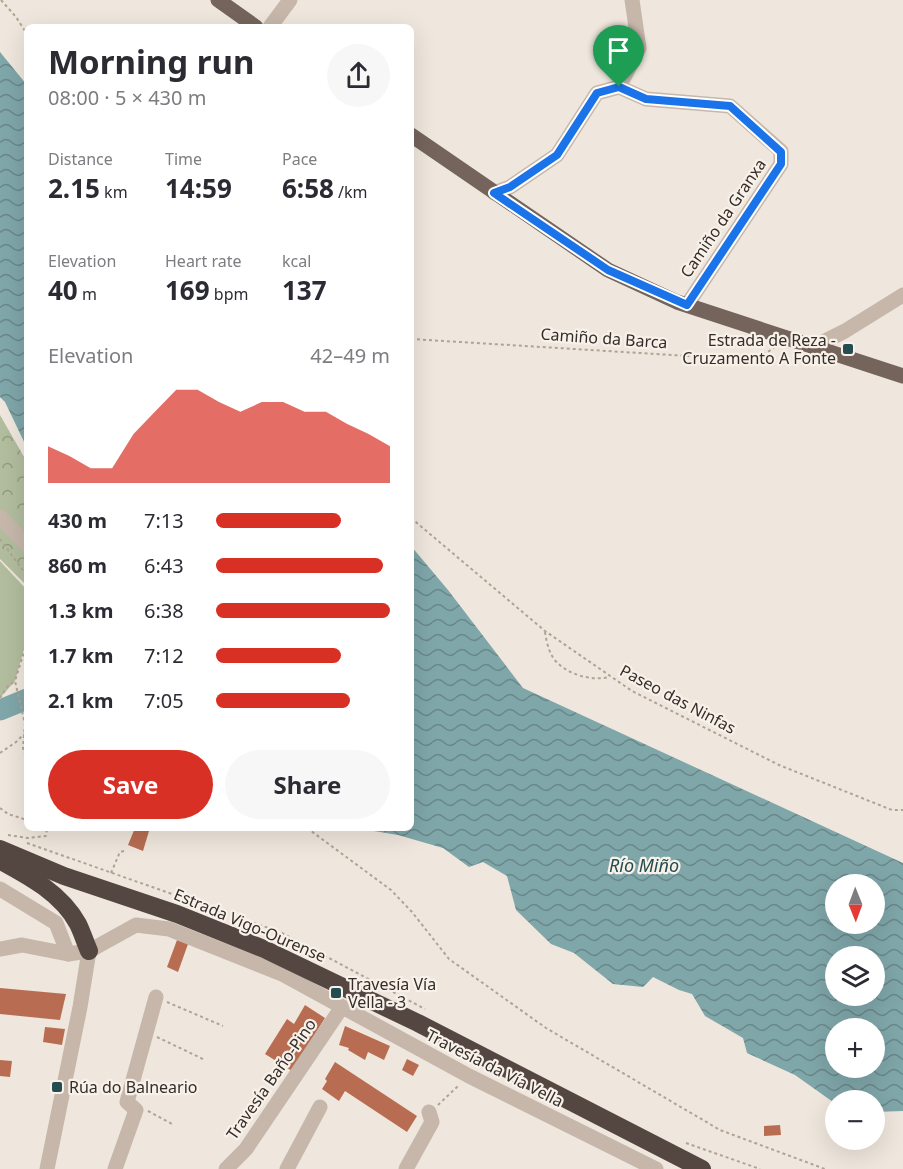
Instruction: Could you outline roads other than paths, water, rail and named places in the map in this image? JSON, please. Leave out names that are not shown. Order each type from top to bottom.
[{"type":"highway","name":"Estrada Vigo-Ourense","points":[[3,842],[64,876],[177,914],[264,949],[408,1018],[702,1169]]},
{"type":"highway","points":[[0,861],[45,886],[56,897],[77,922],[89,951]]},
{"type":"main road","points":[[218,0],[252,24]]},
{"type":"main road","points":[[414,137],[608,270],[687,305],[903,376]]},
{"type":"street","points":[[272,24],[290,0]]},
{"type":"street","points":[[494,193],[510,187],[557,155],[597,93],[619,87],[639,48],[632,0]]},
{"type":"street","name":"Camiño da Granxa","points":[[619,87],[646,99],[730,106],[781,152],[781,164],[687,305]]},
{"type":"street","points":[[813,347],[845,331],[903,295]]},
{"type":"street","points":[[0,517],[24,542]]},
{"type":"street","points":[[0,889],[56,923],[68,954]]},
{"type":"street","name":"Travesía da Vía Vella","points":[[89,951],[136,924],[169,929],[282,974],[469,1076],[656,1169]]},
{"type":"street","points":[[0,949],[22,945],[68,954],[89,951],[47,1169]]},
{"type":"street","points":[[115,1169],[136,1110],[127,1102],[156,997]]},
{"type":"street","name":"Travesía Baño-Pino","points":[[226,1169],[246,1149],[342,1007]]},
{"type":"street","points":[[287,1169],[320,1107]]},
{"type":"street","points":[[406,1169],[432,1122],[429,1112]]},
{"type":"water","points":[[0,52],[24,81],[24,442],[5,402],[0,397]]},
{"type":"water","name":"Río Miño","points":[[414,550],[523,688],[903,863],[903,1111],[885,1112],[885,1090],[825,1090],[825,1096],[795,1075],[747,1053],[743,1038],[705,1016],[692,994],[653,977],[643,987],[613,984],[574,953],[551,944],[516,910],[507,876],[483,862],[469,867],[443,848],[398,835],[374,831],[414,831]]},
{"type":"waterway","points":[[0,710],[24,700]]},
{"type":"place","name":"Estrada de Reza - Cruzamento A Fonte","points":[[848,349]]},
{"type":"place","name":"Travesía Vía Vella - 3","points":[[336,993]]},
{"type":"place","name":"Rúa do Balneario","points":[[57,1087]]}]
